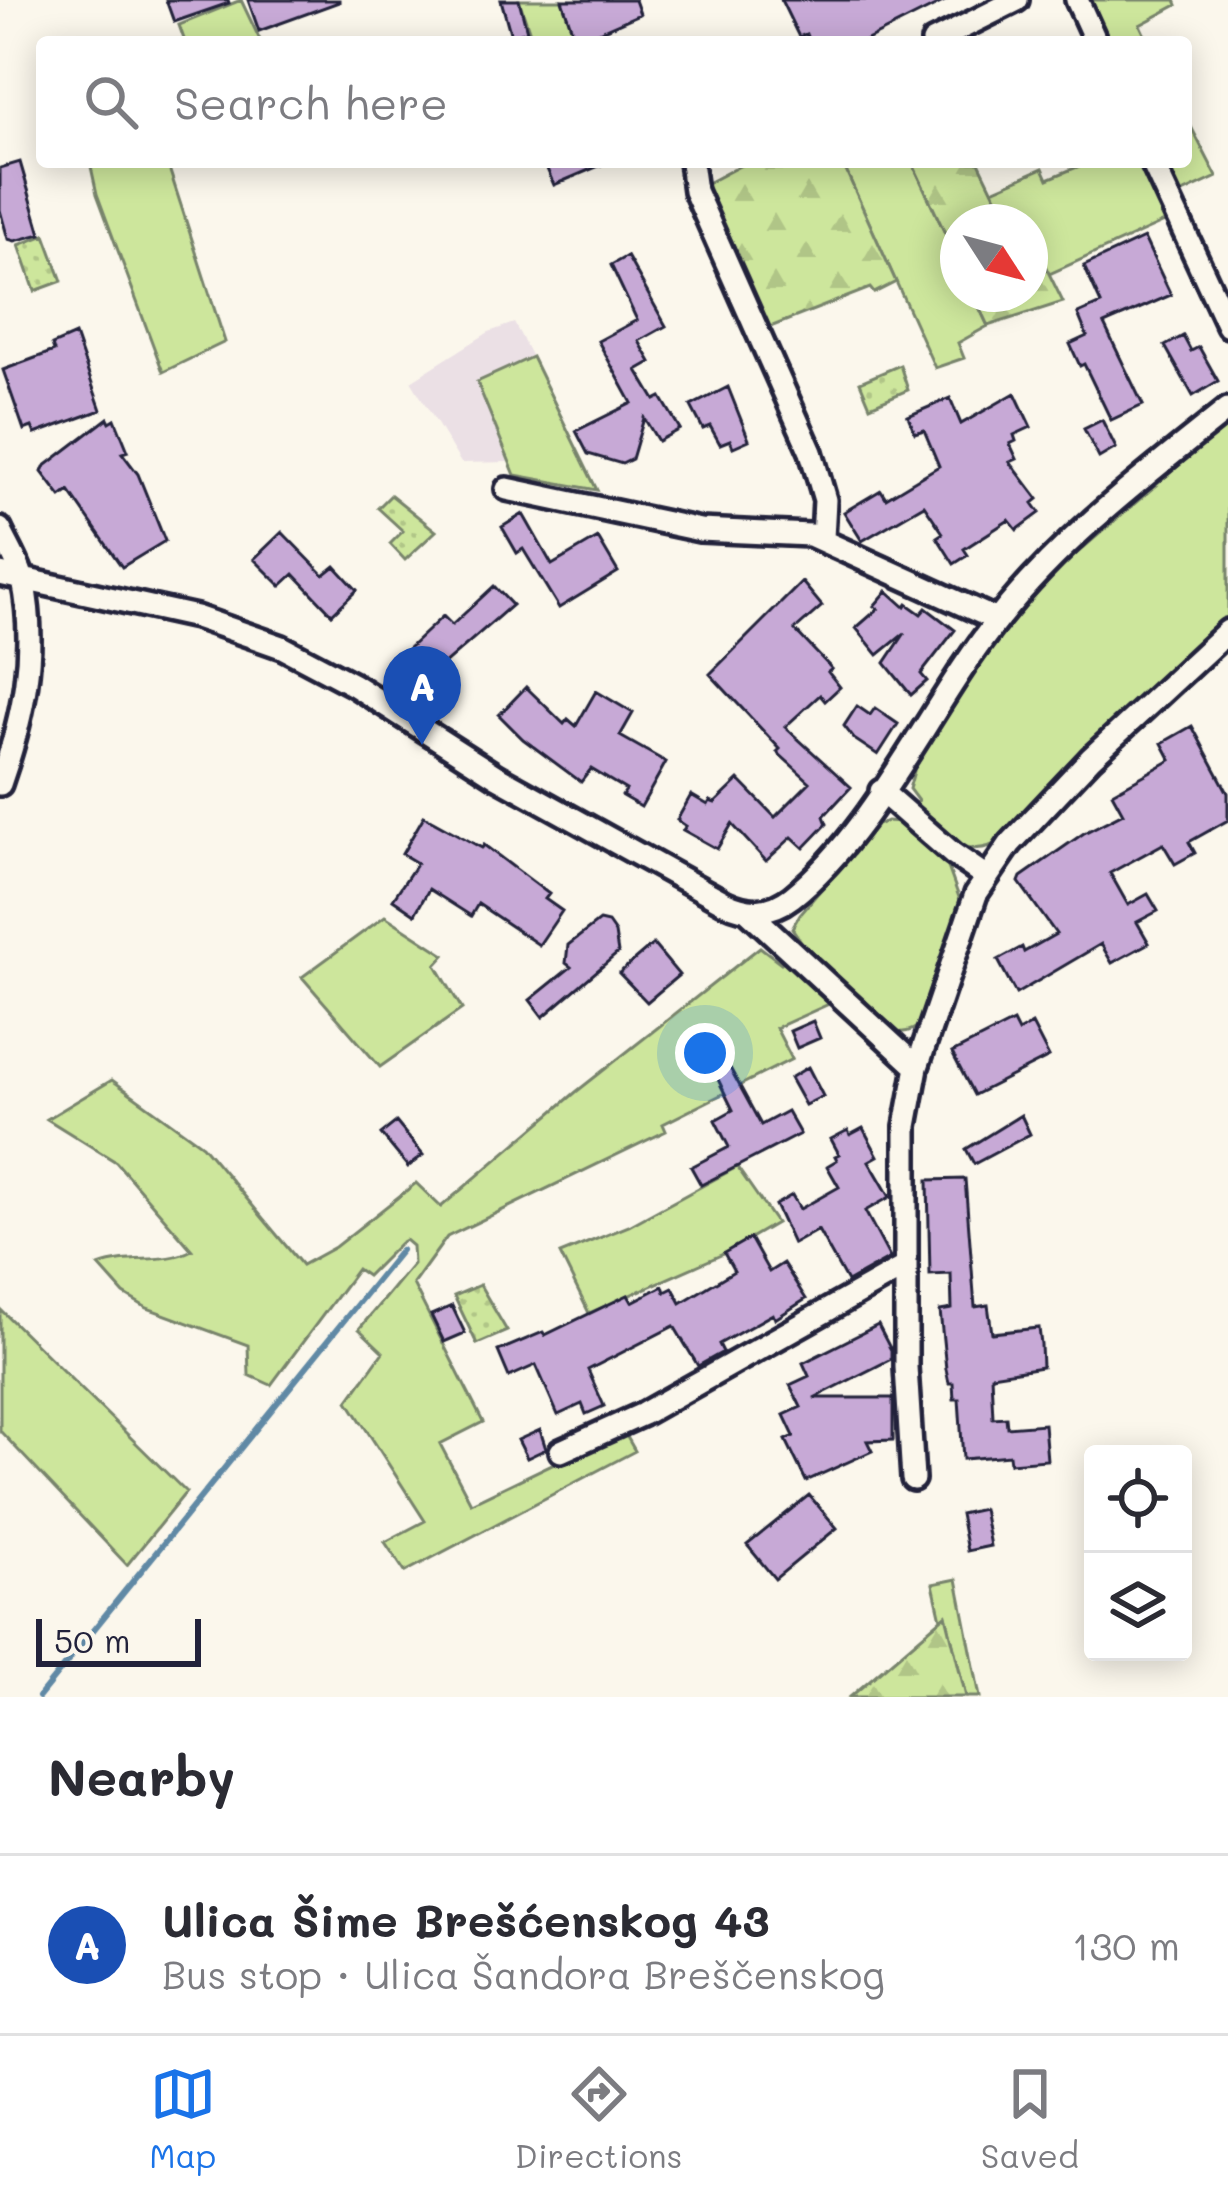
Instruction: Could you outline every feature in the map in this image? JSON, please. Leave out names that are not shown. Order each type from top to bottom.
[{"type":"street","points":[[944,36],[1017,0]]},
{"type":"street","points":[[1077,0],[1093,36]]},
{"type":"street","points":[[692,168],[695,190],[811,452],[825,500],[823,538]]},
{"type":"street","points":[[1155,168],[1228,326]]},
{"type":"street","points":[[748,911],[778,906],[802,888],[880,791],[997,620],[1085,526],[1228,409]]},
{"type":"street","points":[[507,489],[700,530],[797,532],[823,538],[997,620]]},
{"type":"street","points":[[0,529],[29,661],[26,698],[0,784]]},
{"type":"street","points":[[11,576],[196,617],[282,647],[354,685],[496,776],[748,911],[917,1067]]},
{"type":"street","points":[[913,1479],[906,1367],[906,1126],[917,1067],[985,876],[1091,758],[1228,631]]},
{"type":"street","points":[[880,791],[985,876]]},
{"type":"street","points":[[561,1451],[644,1414],[906,1265]]},
{"type":"shaded area","points":[[514,323],[532,357],[478,383],[510,462],[461,463],[411,381],[489,332]]},
{"type":"green space","points":[[241,0],[258,36],[183,36],[179,25]]},
{"type":"green space","points":[[519,0],[562,0],[574,36],[531,36]]},
{"type":"green space","points":[[1085,0],[1175,0],[1177,5],[1140,25],[1145,36],[1101,36]]},
{"type":"green space","points":[[1192,129],[1217,177],[1174,197],[1162,168],[1192,168]]},
{"type":"green space","points":[[91,168],[169,168],[225,342],[163,372]]},
{"type":"green space","points":[[736,168],[845,168],[896,282],[765,329],[700,187]]},
{"type":"green space","points":[[845,168],[915,168],[940,222],[940,312],[981,312],[988,326],[958,343],[964,358],[935,368]]},
{"type":"green space","points":[[915,168],[982,168],[999,204],[940,204],[940,222]]},
{"type":"green space","points":[[1043,168],[1048,179],[1075,168],[1149,168],[1171,219],[1049,274],[1048,204],[1000,204],[993,190]]},
{"type":"green space","points":[[45,235],[62,281],[35,291],[19,245]]},
{"type":"green space","points":[[1048,271],[1063,302],[1048,307]]},
{"type":"green space","points":[[981,312],[1032,312],[988,326]]},
{"type":"green space","points":[[532,357],[597,490],[515,475],[477,382]]},
{"type":"green space","points":[[900,365],[908,390],[870,406],[860,382]]},
{"type":"green space","points":[[1228,423],[1228,620],[1001,840],[976,848],[953,841],[913,807],[918,801],[909,789],[914,771],[910,765],[1009,624],[1046,580]]},
{"type":"green space","points":[[391,495],[436,531],[405,560],[390,544],[403,531],[378,508]]},
{"type":"green space","points":[[902,818],[945,859],[960,900],[925,1020],[900,1033],[890,1031],[800,949],[803,944],[792,928],[875,826]]},
{"type":"green space","points":[[385,916],[445,955],[436,965],[462,1009],[380,1067],[302,977]]},
{"type":"green space","points":[[760,947],[781,963],[785,959],[831,1003],[776,1028],[792,1059],[663,1124],[666,1131],[447,1237],[413,1284],[483,1422],[440,1444],[471,1503],[623,1430],[635,1451],[405,1572],[385,1542],[425,1521],[348,1401],[383,1352],[359,1329],[413,1264],[412,1246],[405,1240],[400,1243],[367,1276],[357,1269],[271,1385],[249,1375],[248,1345],[147,1308],[124,1294],[99,1266],[192,1250],[116,1162],[47,1119],[112,1080],[202,1145],[302,1265],[335,1247],[416,1183],[441,1207],[576,1092]]},
{"type":"green space","points":[[737,1167],[776,1223],[721,1255],[589,1313],[560,1254],[629,1226]]},
{"type":"green space","points":[[480,1285],[507,1331],[477,1344],[454,1296]]},
{"type":"green space","points":[[0,1309],[186,1492],[127,1565],[0,1431]]},
{"type":"green space","points":[[957,1579],[980,1697],[966,1697],[933,1584]]},
{"type":"green space","points":[[946,1615],[966,1697],[850,1697],[941,1619]]},
{"type":"building","points":[[166,0],[228,0],[229,3],[174,22]]},
{"type":"building","points":[[248,0],[339,0],[339,2],[259,31]]},
{"type":"building","points":[[501,0],[519,0],[527,31],[511,36]]},
{"type":"building","points":[[562,0],[635,0],[640,14],[595,36],[574,36]]},
{"type":"building","points":[[781,0],[947,0],[875,36],[799,36]]},
{"type":"building","points":[[20,162],[41,234],[15,241],[8,239],[0,210],[0,168]]},
{"type":"building","points":[[547,168],[594,168],[554,185]]},
{"type":"building","points":[[1144,238],[1171,295],[1104,324],[1143,405],[1111,420],[1070,344],[1087,336],[1078,314],[1101,304],[1084,266]]},
{"type":"building","points":[[627,256],[666,326],[639,341],[651,362],[637,370],[680,429],[658,441],[644,418],[632,459],[622,464],[588,454],[576,431],[632,403],[598,341],[637,320],[611,265]]},
{"type":"building","points":[[75,335],[101,410],[35,434],[32,427],[24,430],[3,370],[54,351],[52,345]]},
{"type":"building","points":[[1183,336],[1191,351],[1199,347],[1218,381],[1193,396],[1165,346]]},
{"type":"building","points":[[728,387],[749,440],[733,447],[730,440],[720,444],[710,426],[703,429],[691,406]]},
{"type":"building","points":[[1015,393],[1031,427],[1014,435],[1016,441],[1010,444],[1017,459],[1010,462],[1038,499],[1033,503],[1040,513],[1017,530],[1009,520],[964,549],[968,555],[954,564],[937,537],[943,533],[924,505],[862,541],[844,512],[881,490],[886,498],[939,466],[924,430],[915,433],[908,416],[950,398],[961,424]]},
{"type":"building","points":[[108,418],[110,422],[115,419],[128,451],[122,453],[138,474],[165,541],[122,567],[69,491],[61,497],[42,472]]},
{"type":"building","points":[[1102,420],[1116,448],[1099,458],[1084,429]]},
{"type":"building","points":[[523,514],[552,565],[598,538],[618,572],[559,608],[523,549],[517,553],[502,527]]},
{"type":"building","points":[[282,532],[324,575],[335,566],[357,590],[332,614],[294,574],[281,586],[254,559]]},
{"type":"building","points":[[802,582],[822,606],[795,630],[832,669],[828,672],[840,687],[825,701],[820,695],[785,727],[851,787],[824,816],[827,824],[804,848],[792,837],[766,861],[732,824],[717,849],[683,830],[686,826],[677,820],[691,795],[708,805],[715,803],[739,780],[775,817],[810,782],[777,752],[780,749],[710,674]]},
{"type":"building","points":[[494,586],[512,605],[434,673],[409,648],[443,616],[452,625]]},
{"type":"building","points":[[887,591],[905,607],[921,614],[926,608],[955,630],[921,674],[927,681],[911,695],[885,663],[905,633],[878,655],[856,628],[878,609],[874,606]]},
{"type":"building","points":[[526,687],[564,724],[568,719],[576,726],[596,691],[633,713],[620,736],[666,762],[641,807],[622,796],[626,790],[591,769],[581,782],[499,715]]},
{"type":"building","points":[[857,706],[870,715],[875,708],[898,724],[878,755],[844,726]]},
{"type":"building","points":[[1192,726],[1228,793],[1228,820],[1189,842],[1195,853],[1175,864],[1163,844],[1110,873],[1128,905],[1148,894],[1158,911],[1137,922],[1149,943],[1112,963],[1101,944],[1016,994],[998,960],[1056,934],[1019,882],[1021,877],[1084,833],[1123,813],[1112,793],[1171,760],[1162,743]]},
{"type":"building","points":[[424,816],[484,845],[549,894],[545,899],[562,911],[539,945],[478,904],[471,916],[429,889],[415,914],[393,899],[417,863],[402,854]]},
{"type":"building","points":[[599,921],[608,923],[615,933],[618,953],[543,1017],[530,1000],[571,967],[566,963],[568,945]]},
{"type":"building","points":[[653,944],[679,975],[647,1002],[619,973]]},
{"type":"building","points":[[813,1021],[820,1038],[797,1048],[790,1031]]},
{"type":"building","points":[[1013,1022],[1018,1032],[1032,1024],[1049,1057],[974,1095],[952,1053]]},
{"type":"building","points":[[724,1057],[761,1125],[787,1111],[800,1134],[701,1185],[691,1167],[729,1147],[715,1120],[733,1110],[711,1065]]},
{"type":"building","points":[[808,1067],[823,1096],[805,1105],[790,1078]]},
{"type":"building","points":[[1021,1115],[1030,1134],[974,1164],[966,1149]]},
{"type":"building","points":[[396,1122],[423,1155],[408,1167],[381,1134]]},
{"type":"building","points":[[863,1128],[878,1156],[869,1161],[890,1197],[865,1211],[890,1258],[847,1282],[818,1230],[793,1244],[775,1205],[792,1195],[800,1209],[839,1187],[827,1166],[839,1154],[831,1139]]},
{"type":"building","points":[[965,1179],[975,1307],[988,1305],[992,1333],[1039,1328],[1041,1345],[1042,1367],[991,1375],[993,1418],[1006,1417],[1007,1427],[1044,1424],[1047,1460],[1010,1463],[1009,1455],[963,1459],[959,1399],[954,1399],[953,1383],[949,1383],[940,1311],[952,1309],[951,1274],[930,1275],[928,1180]]},
{"type":"building","points":[[750,1238],[769,1272],[783,1263],[806,1299],[719,1344],[723,1352],[698,1366],[674,1326],[588,1370],[604,1406],[586,1414],[582,1404],[558,1415],[536,1365],[509,1377],[498,1351],[545,1335],[628,1295],[632,1302],[663,1286],[665,1292],[673,1288],[681,1303],[734,1271],[724,1253]]},
{"type":"building","points":[[452,1306],[465,1333],[444,1342],[431,1315]]},
{"type":"building","points":[[878,1325],[891,1359],[814,1398],[893,1398],[893,1440],[867,1441],[872,1451],[806,1481],[786,1440],[794,1436],[784,1415],[801,1407],[790,1385],[809,1376],[803,1363]]},
{"type":"building","points":[[540,1430],[546,1449],[527,1458],[518,1440]]},
{"type":"building","points":[[809,1495],[837,1528],[775,1579],[747,1545]]},
{"type":"building","points":[[983,1509],[990,1546],[967,1551],[960,1514]]},
{"type":"waterway","points":[[39,1697],[401,1250]]},
{"type":"place","name":"Ulica Šime Brešćenskog 43","points":[[422,745]]}]
